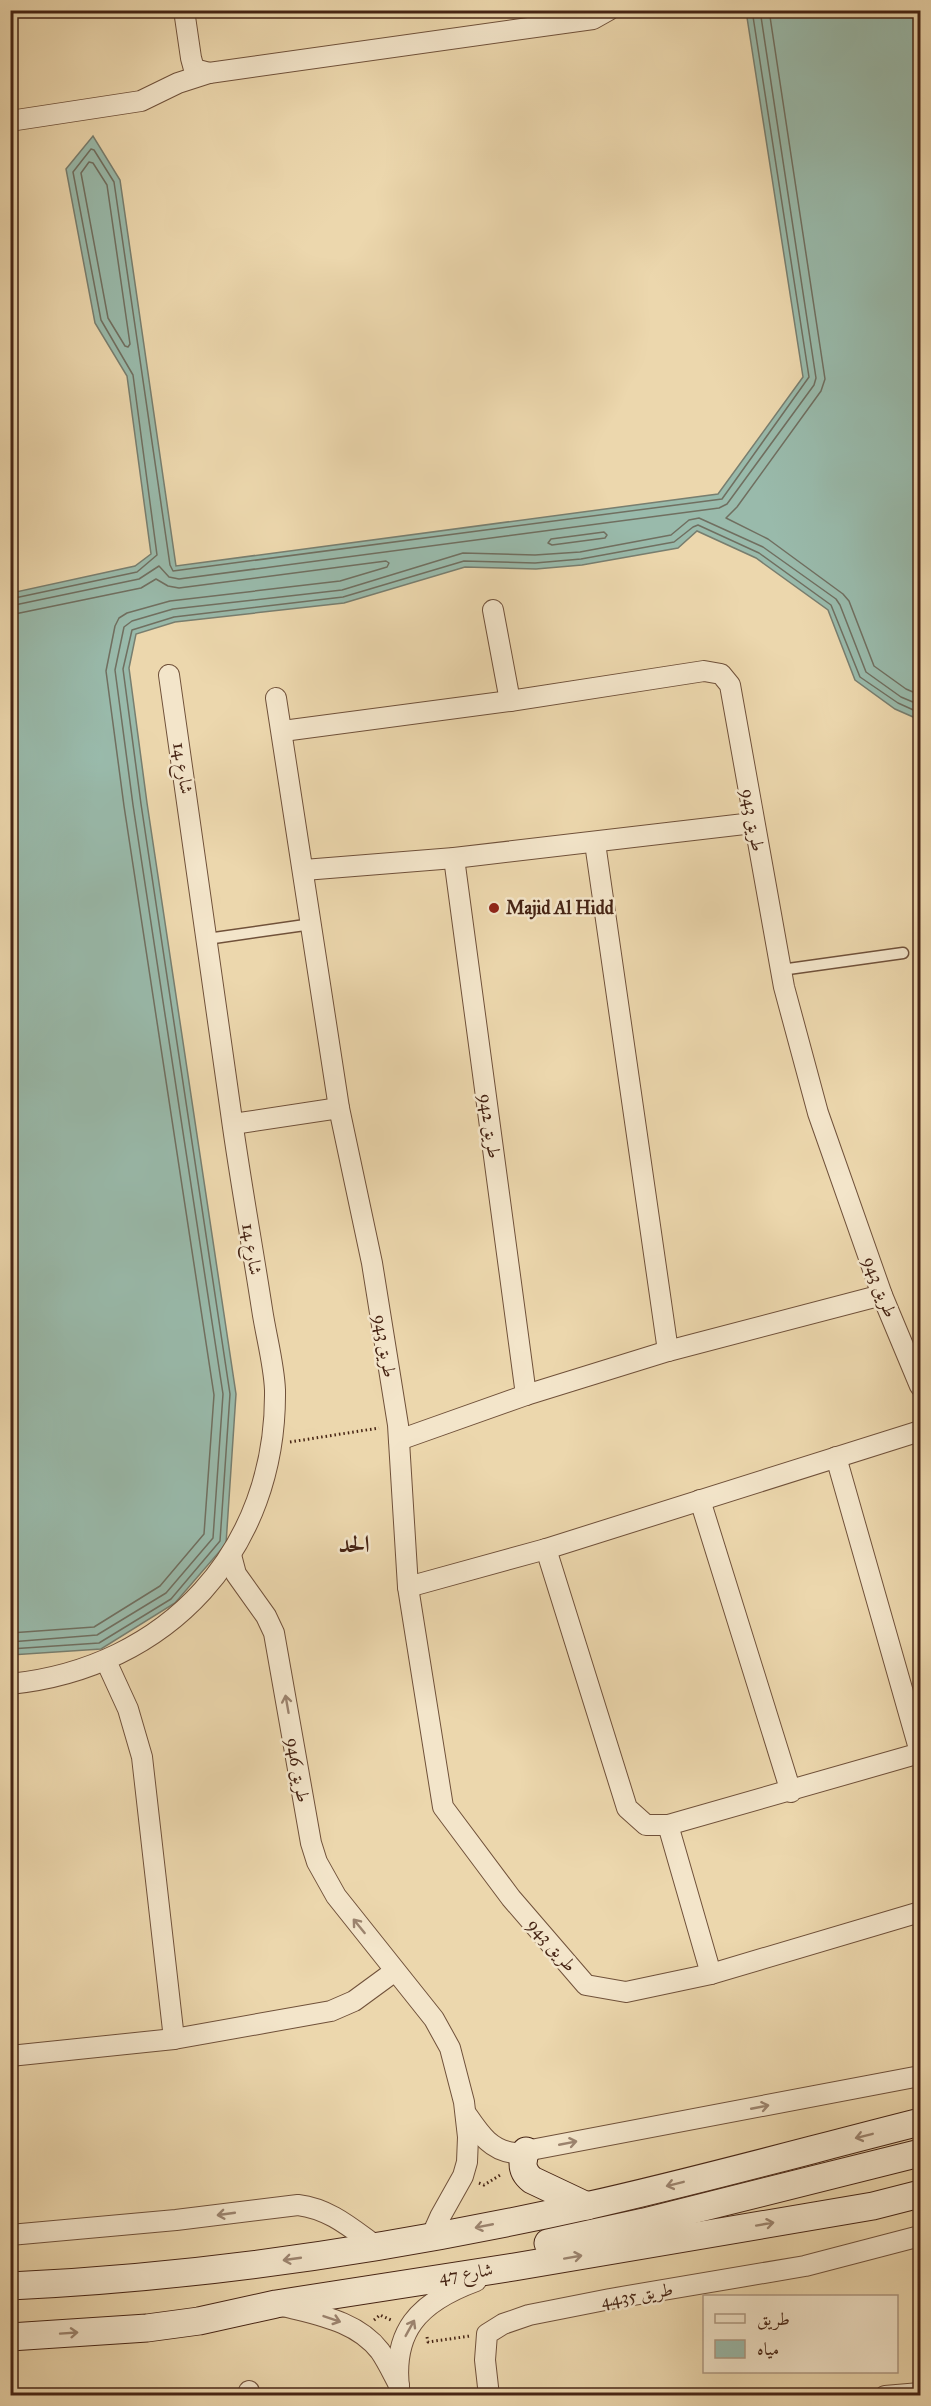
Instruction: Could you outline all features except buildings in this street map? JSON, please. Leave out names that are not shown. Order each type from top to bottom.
[{"type":"street","points":[[184,10],[194,69],[209,73]]},
{"type":"street","points":[[10,121],[141,101],[178,83],[209,73],[593,19],[609,10]]},
{"type":"street","points":[[493,610],[510,701]]},
{"type":"street","name":"طريق 943","points":[[283,731],[510,701],[704,671],[720,674],[730,685],[781,970],[818,1113],[882,1295],[921,1386]]},
{"type":"street","name":"شارع 14","points":[[10,1684],[39,1681],[106,1661],[160,1630],[191,1605],[211,1583],[231,1555],[255,1507],[271,1445],[275,1389],[233,1124],[169,675]]},
{"type":"street","name":"طريق 943","points":[[276,698],[283,731],[339,1108],[372,1263],[399,1433],[408,1587],[443,1807],[511,1898],[586,1985],[626,1992],[711,1974],[921,1912]]},
{"type":"street","points":[[304,870],[454,858],[753,823]]},
{"type":"street","points":[[595,843],[668,1351]]},
{"type":"street","name":"طريق 942","points":[[454,858],[526,1395]]},
{"type":"street","points":[[233,1124],[339,1108]]},
{"type":"street","points":[[399,1433],[668,1351],[882,1295]]},
{"type":"street","points":[[408,1587],[546,1549],[921,1431]]},
{"type":"street","points":[[546,1549],[627,1808],[646,1825],[668,1825],[791,1792],[921,1753],[836,1458]]},
{"type":"street","points":[[700,1500],[791,1792]]},
{"type":"street","name":"طريق 946","points":[[231,1555],[236,1574],[266,1616],[274,1633],[311,1843],[317,1862],[336,1896],[434,2019],[450,2048],[465,2113],[468,2137],[463,2176],[431,2237]]},
{"type":"street","points":[[106,1661],[128,1709],[142,1756],[174,2039]]},
{"type":"street","points":[[668,1825],[711,1974]]},
{"type":"street","points":[[10,2056],[174,2039],[337,2009],[354,2001],[395,1971]]},
{"type":"street","points":[[465,2113],[483,2138],[494,2147],[516,2152],[921,2076]]},
{"type":"street","points":[[10,2286],[146,2277],[376,2247],[586,2206],[921,2122]]},
{"type":"street","points":[[516,2152],[526,2175],[532,2180],[586,2206]]},
{"type":"street","points":[[199,2321],[286,2290],[592,2234],[921,2153]]},
{"type":"street","name":"شارع 47","points":[[10,2337],[147,2328],[199,2321],[276,2304],[873,2206],[921,2194]]},
{"type":"street","points":[[10,2235],[176,2220],[298,2205],[312,2206],[337,2217],[376,2247]]},
{"type":"street","name":"طريق 4435","points":[[487,2334],[503,2324],[529,2315],[805,2266],[921,2236]]},
{"type":"street","points":[[399,2390],[400,2354],[408,2327],[428,2304],[451,2290],[514,2266]]},
{"type":"street","points":[[276,2304],[321,2315],[360,2331],[380,2351],[399,2390]]},
{"type":"street","points":[[487,2334],[485,2360],[489,2396]]},
{"type":"street","points":[[885,2396],[918,2394]]},
{"type":"lane","points":[[207,939],[312,924]]},
{"type":"lane","points":[[781,970],[903,953]]},
{"type":"path","points":[[271,1445],[399,1433]]},
{"type":"path","points":[[463,2176],[484,2185],[509,2169],[516,2152]]},
{"type":"path","points":[[360,2331],[380,2315],[408,2327],[425,2331],[428,2342],[487,2334]]},
{"type":"water","points":[[746,11],[920,11],[920,720],[895,709],[855,680],[828,610],[756,558],[697,531],[678,548],[582,565],[536,569],[465,567],[344,603],[175,622],[136,634],[129,668],[147,803],[236,1394],[226,1544],[175,1603],[101,1649],[11,1655],[11,593],[135,566],[151,554],[127,376],[95,323],[66,169],[93,136],[120,180],[176,566],[718,494],[803,377]]},
{"type":"place","name":"Majid Al Hidd","points":[[494,908]]},
{"type":"district","name":"الحد","points":[[354,1544]]}]
